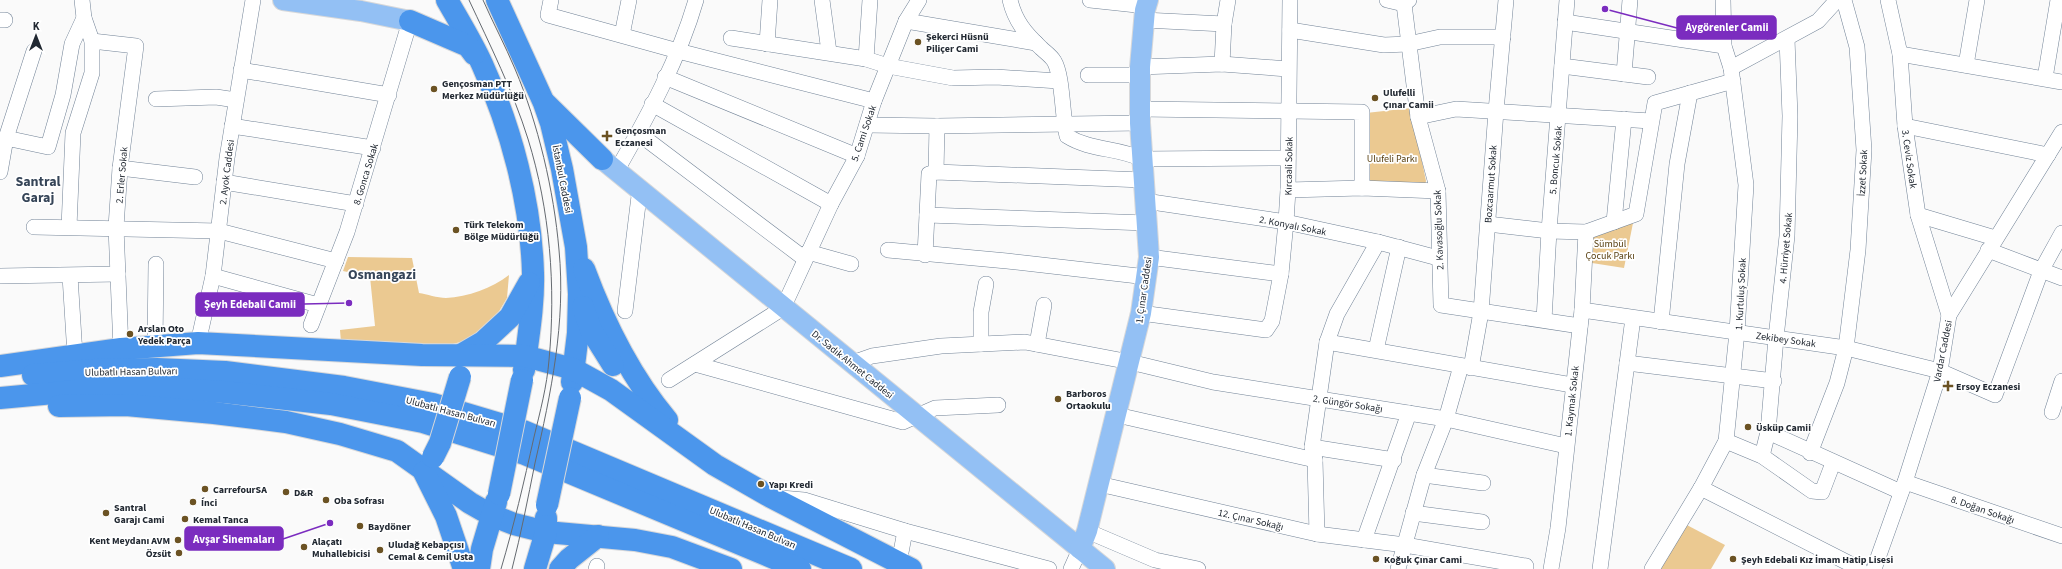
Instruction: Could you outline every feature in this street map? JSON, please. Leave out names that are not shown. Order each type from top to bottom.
[{"type":"highway","name":"İstanbul Caddesi","points":[[497,0],[544,103],[562,168],[576,247],[579,294],[578,333],[574,369],[570,398],[547,506],[546,532],[535,569]]},
{"type":"highway","points":[[410,21],[447,22],[450,18],[449,4]]},
{"type":"highway","points":[[449,4],[482,64],[500,112],[521,185],[530,226],[534,274],[522,380],[499,494],[491,515],[479,569]]},
{"type":"highway","points":[[410,21],[468,46],[482,64]]},
{"type":"highway","points":[[544,103],[610,165]]},
{"type":"highway","points":[[562,168],[565,154],[570,147],[573,146],[578,146],[610,165]]},
{"type":"highway","points":[[576,247],[603,320],[649,399],[690,447]]},
{"type":"highway","points":[[460,356],[483,342],[510,317],[534,274]]},
{"type":"highway","points":[[579,294],[594,335],[647,416]]},
{"type":"highway","points":[[2,369],[75,355],[155,345],[198,343],[460,356],[525,356],[574,369],[611,390],[715,465],[771,497],[905,566]]},
{"type":"highway","points":[[427,462],[440,443],[460,377],[460,356]]},
{"type":"highway","name":"Ulubatlı Hasan Bulvarı","points":[[2,369],[158,369],[225,372],[344,387],[433,404],[523,431],[851,569]]},
{"type":"highway","name":"Ulubatlı Hasan Bulvarı","points":[[0,398],[97,389],[168,389],[224,392],[331,404],[423,422],[525,454],[800,569]]},
{"type":"highway","points":[[0,410],[69,405],[126,405],[214,413],[286,422],[340,434],[397,450],[427,462],[470,503],[491,515],[522,527],[546,532],[635,540],[672,547],[731,569]]},
{"type":"highway","points":[[427,462],[460,552],[464,569]]},
{"type":"highway","points":[[560,569],[569,559],[598,536]]},
{"type":"main road","points":[[283,0],[310,2],[410,21]]},
{"type":"main road","name":"1. Çınar Caddesi","points":[[1084,540],[1142,313],[1147,277],[1149,257],[1140,116],[1140,71],[1146,9]]},
{"type":"main road","name":"Dr. Sadık Ahmet Caddesi","points":[[610,165],[640,188],[852,364],[910,419],[1084,540],[1105,569]]},
{"type":"street","points":[[69,227],[73,133],[92,73],[92,41],[84,18],[82,0]]},
{"type":"street","name":"2. Ayok Caddesi","points":[[198,343],[213,276],[224,182],[252,0]]},
{"type":"street","points":[[622,35],[629,0]]},
{"type":"street","points":[[610,165],[638,133],[689,26],[696,0]]},
{"type":"street","points":[[767,44],[770,0]]},
{"type":"street","points":[[822,0],[829,52]]},
{"type":"street","points":[[866,59],[870,0]]},
{"type":"street","name":"5. Cami Sokak","points":[[783,308],[831,204],[857,156],[874,101],[906,21],[919,0]]},
{"type":"street","points":[[1010,0],[1014,16],[1036,43],[1054,60],[1058,70],[1064,124],[1067,136],[1079,144],[1127,152],[1142,159],[1288,158]]},
{"type":"street","points":[[1090,0],[1224,24]]},
{"type":"street","points":[[1222,64],[1224,24],[1228,0]]},
{"type":"street","name":"Kırcaali Sokak","points":[[1142,313],[1266,330],[1272,321],[1281,274],[1288,190],[1288,69],[1290,0]]},
{"type":"street","points":[[1387,0],[1407,2]]},
{"type":"street","name":"Bozcaarmut Sokak","points":[[1398,569],[1424,475],[1466,367],[1481,312],[1506,0]]},
{"type":"street","name":"5. Boncuk Sokak","points":[[1544,320],[1549,231],[1567,0]]},
{"type":"street","points":[[1624,74],[1630,0]]},
{"type":"street","name":"1. Kurtuluş Sokak","points":[[1652,569],[1701,488],[1726,441],[1734,377],[1746,185],[1732,75],[1724,46],[1723,0]]},
{"type":"street","points":[[1488,224],[1549,231],[1586,232],[1636,214],[1655,103],[1690,93],[1732,75],[1787,39],[1818,21],[1837,0]]},
{"type":"street","name":"İzzet Sokak","points":[[1810,453],[1837,383],[1846,348],[1858,250],[1864,150],[1857,47],[1844,0]]},
{"type":"street","name":"3. Ceviz Sokak","points":[[1888,0],[1900,54],[1905,126],[1918,215],[1949,315]]},
{"type":"street","points":[[1966,65],[1977,0]]},
{"type":"street","points":[[2045,78],[2058,0]]},
{"type":"street","name":"2. Kavasoğlu Sokak","points":[[1407,2],[1408,44],[1418,118],[1438,192],[1438,258],[1441,305],[1481,312]]},
{"type":"street","points":[[549,7],[622,35],[678,51],[874,101]]},
{"type":"street","points":[[6,138],[48,147],[63,95],[72,44],[84,18]]},
{"type":"street","name":"8. Gonca Sokak","points":[[311,325],[356,204],[410,21]]},
{"type":"street","points":[[906,21],[1036,43]]},
{"type":"street","points":[[1565,22],[1724,46]]},
{"type":"street","points":[[1290,30],[1384,45],[1408,44],[1440,37],[1503,37]]},
{"type":"street","points":[[731,38],[829,52],[866,59],[888,66],[953,78],[996,77],[1059,81]]},
{"type":"street","name":"4. Hürriyet Sokak","points":[[1762,456],[1768,432],[1774,382],[1776,338],[1787,236],[1790,116],[1787,39]]},
{"type":"street","name":"2. Erler Sokak","points":[[92,41],[136,46],[120,168],[116,227],[121,349]]},
{"type":"street","points":[[0,172],[6,138],[34,51]]},
{"type":"street","points":[[1900,54],[2062,82]]},
{"type":"street","points":[[1088,75],[1222,64],[1288,69]]},
{"type":"street","points":[[1562,66],[1648,77]]},
{"type":"street","points":[[241,70],[389,95]]},
{"type":"street","points":[[665,77],[857,156]]},
{"type":"street","points":[[1662,322],[1677,164],[1690,93]]},
{"type":"street","points":[[156,99],[216,97],[236,100]]},
{"type":"street","points":[[652,104],[831,204]]},
{"type":"street","points":[[1418,118],[1456,109],[1559,114],[1651,121]]},
{"type":"street","points":[[867,125],[937,126],[1064,124],[1140,116],[1288,111],[1362,112],[1362,188]]},
{"type":"street","points":[[1614,222],[1624,119]]},
{"type":"street","points":[[232,126],[372,148]]},
{"type":"street","points":[[936,172],[937,126]]},
{"type":"street","points":[[1905,126],[2048,155]]},
{"type":"street","name":"Vardar Caddesi","points":[[1879,568],[1940,371],[1949,315],[1991,244],[2062,132]]},
{"type":"street","points":[[638,133],[807,256],[851,264]]},
{"type":"street","points":[[120,168],[195,177]]},
{"type":"street","points":[[925,254],[929,174],[936,172],[1143,180]]},
{"type":"street","points":[[224,182],[356,204]]},
{"type":"street","points":[[625,311],[640,188]]},
{"type":"street","points":[[1288,190],[1362,188],[1438,192]]},
{"type":"street","name":"2. Konyalı Sokak","points":[[1145,201],[1286,222],[1378,242],[1438,258]]},
{"type":"street","points":[[927,215],[1146,223]]},
{"type":"street","points":[[1918,215],[1991,244],[2041,271],[2062,278]]},
{"type":"street","points":[[34,227],[116,227],[218,231],[336,261]]},
{"type":"street","name":"1. Kaymak Sokak","points":[[1551,569],[1558,528],[1572,385],[1582,310],[1586,232]]},
{"type":"street","points":[[2041,271],[2062,233]]},
{"type":"street","points":[[1317,534],[1314,454],[1318,398],[1327,342],[1337,314],[1378,242]]},
{"type":"street","points":[[1376,350],[1399,247]]},
{"type":"street","points":[[888,250],[1007,261],[1147,277]]},
{"type":"street","points":[[1149,257],[1281,274]]},
{"type":"street","points":[[155,345],[156,264]]},
{"type":"street","name":"Zekibey Sokak","points":[[1582,310],[1846,348],[1940,371],[1995,395],[2041,271]]},
{"type":"street","points":[[0,276],[118,274]]},
{"type":"street","points":[[70,276],[75,355]]},
{"type":"street","points":[[213,276],[318,305]]},
{"type":"street","points":[[981,344],[981,312],[986,284]]},
{"type":"street","points":[[1038,344],[1044,305]]},
{"type":"street","points":[[669,380],[783,308]]},
{"type":"street","points":[[1481,312],[1580,326]]},
{"type":"street","points":[[1600,569],[1633,318]]},
{"type":"street","name":"2. Güngör Sokağı","points":[[852,364],[872,356],[941,346],[1025,342],[1130,362],[1213,382],[1446,419],[1566,446]]},
{"type":"street","points":[[1327,342],[1572,385]]},
{"type":"street","points":[[1627,363],[1774,382]]},
{"type":"street","points":[[695,364],[910,419],[935,408],[998,405]]},
{"type":"street","points":[[2052,412],[2062,381]]},
{"type":"street","points":[[1364,540],[1394,460],[1409,413]]},
{"type":"street","points":[[1116,415],[1314,454],[1394,460]]},
{"type":"street","name":"8. Doğan Sokağı","points":[[1768,432],[1833,463],[1903,487],[2062,536]]},
{"type":"street","points":[[1726,441],[1762,456],[1812,491],[1822,492],[1833,463]]},
{"type":"street","points":[[1424,475],[1483,483]]},
{"type":"street","name":"12. Çınar Sokağı","points":[[1098,484],[1317,534],[1405,545],[1526,566]]},
{"type":"street","points":[[1701,488],[1860,569]]},
{"type":"street","points":[[771,497],[804,500],[905,531],[1049,569]]},
{"type":"street","points":[[1413,513],[1482,522]]},
{"type":"street","points":[[905,531],[905,566]]},
{"type":"street","points":[[1071,569],[1084,540],[1155,560],[1198,569]]},
{"type":"green space","name":"Ulufeli Parkı","points":[[1411,108],[1426,181],[1424,189],[1363,186],[1366,113]]},
{"type":"green space","name":"Sümbül Çocuk Parkı","points":[[1633,223],[1624,268],[1592,263],[1592,237]]},
{"type":"green space","points":[[348,257],[412,258],[419,293],[443,298],[471,294],[495,284],[509,275],[507,298],[498,313],[486,327],[468,340],[445,346],[341,342],[340,330],[375,326],[370,277],[343,271]]},
{"type":"green space","points":[[1683,523],[1725,545],[1711,569],[1657,569]]},
{"type":"tram line","points":[[469,0],[508,86],[528,139],[542,193],[551,276],[551,332],[547,379],[523,487],[501,569]]},
{"type":"tram line","points":[[483,0],[515,69],[538,134],[549,181],[557,227],[561,277],[559,331],[556,357],[512,569]]},
{"type":"place","name":"Aygörenler Camii","points":[[1605,9]]},
{"type":"place","name":"Şekerci Hüsnü Piliçer Cami","points":[[918,42]]},
{"type":"place","name":"Gençosman PTT Merkez Müdürlüğü","points":[[434,89]]},
{"type":"place","name":"Ulufelli Çınar Camii","points":[[1375,98]]},
{"type":"place","name":"Gençosman Eczanesi","points":[[607,136]]},
{"type":"place","name":"Türk Telekom Bölge Müdürlüğü","points":[[456,230]]},
{"type":"place","name":"Şeyh Edebali Camii","points":[[349,303]]},
{"type":"place","name":"Arslan Oto Yedek Parça","points":[[130,334]]},
{"type":"place","name":"Ersoy Eczanesi","points":[[1948,386]]},
{"type":"place","name":"Barboros Ortaokulu","points":[[1058,399]]},
{"type":"place","name":"Üsküp Camii","points":[[1748,427]]},
{"type":"place","name":"Yapı Kredi","points":[[761,484]]},
{"type":"place","name":"CarrefourSA","points":[[205,489]]},
{"type":"place","name":"D&R","points":[[286,492]]},
{"type":"place","name":"Oba Sofrası","points":[[326,500]]},
{"type":"place","name":"Ínci","points":[[193,502]]},
{"type":"place","name":"Santral Garajı Cami","points":[[106,513]]},
{"type":"place","name":"Kemal Tanca","points":[[185,519]]},
{"type":"place","name":"Avşar Sinemaları","points":[[330,523]]},
{"type":"place","name":"Baydöner","points":[[360,526]]},
{"type":"place","name":"Kent Meydanı AVM","points":[[178,540]]},
{"type":"place","name":"Alaçatı Muhallebicisi","points":[[304,547]]},
{"type":"place","name":"Uludağ Kebapçısı Cemal & Cemil Usta","points":[[380,550]]},
{"type":"place","name":"Özsüt","points":[[179,553]]},
{"type":"place","name":"Koğuk Çınar Cami","points":[[1376,559]]},
{"type":"place","name":"Şeyh Edebali Kız İmam Hatip Lisesi","points":[[1733,559]]},
{"type":"district","name":"Santral Garaj","points":[[38,190]]},
{"type":"district","name":"Osmangazi","points":[[382,274]]}]
